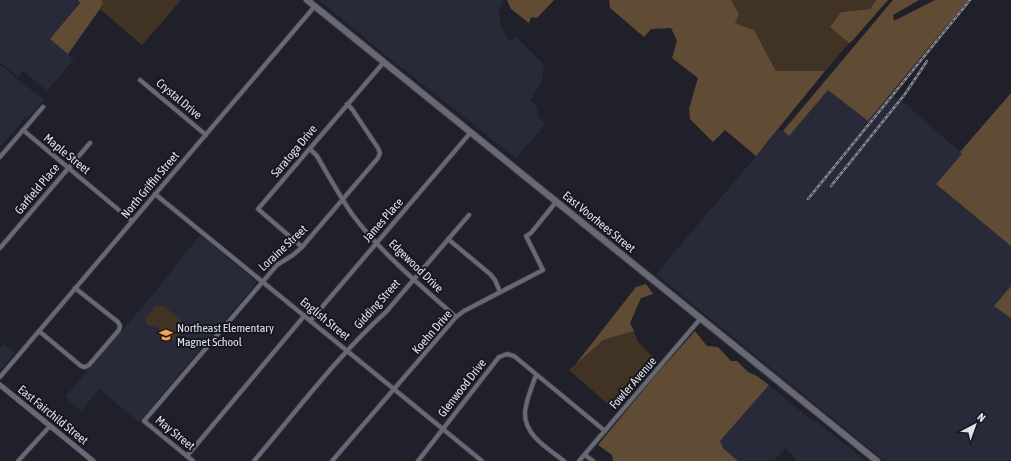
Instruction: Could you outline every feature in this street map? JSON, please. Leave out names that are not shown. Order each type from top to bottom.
[{"type":"main road","name":"East Voorhees Street","points":[[307,0],[877,461]]},
{"type":"street","name":"North Griffin Street","points":[[0,377],[315,6]]},
{"type":"street","name":"Saratoga Drive","points":[[302,247],[258,209],[384,62]]},
{"type":"street","name":"Crystal Drive","points":[[140,80],[206,135]]},
{"type":"street","name":"Loraine Street","points":[[144,421],[262,281],[277,265],[293,255],[302,247],[378,158],[380,153],[378,148],[352,109],[347,104]]},
{"type":"street","points":[[0,157],[43,107]]},
{"type":"street","name":"Maple Street","points":[[23,130],[132,221]]},
{"type":"street","name":"James Place","points":[[310,320],[471,132]]},
{"type":"street","name":"Garfield Place","points":[[0,248],[90,143]]},
{"type":"street","name":"Edgewood Drive","points":[[310,149],[317,156],[342,200],[353,215],[413,279],[456,317]]},
{"type":"street","name":"English Street","points":[[155,194],[482,461]]},
{"type":"street","name":"Koehn Drive","points":[[332,461],[456,317],[543,270],[526,236],[531,233],[556,202]]},
{"type":"street","name":"Gidding Street","points":[[254,461],[348,351],[386,312],[469,215]]},
{"type":"street","points":[[448,239],[490,274],[495,280],[500,292]]},
{"type":"street","points":[[39,331],[81,366],[85,367],[89,365],[119,330],[120,326],[118,322],[76,288]]},
{"type":"street","points":[[187,456],[305,315]]},
{"type":"street","name":"Fowler Avenue","points":[[580,461],[701,318]]},
{"type":"street","name":"Glenwood Drive","points":[[418,461],[469,398],[499,357],[506,354],[514,356],[605,431]]},
{"type":"street","points":[[536,375],[525,414],[528,428],[535,438],[564,461]]},
{"type":"street","name":"East Fairchild Street","points":[[0,385],[93,461]]},
{"type":"street","name":"May Street","points":[[144,421],[193,461]]},
{"type":"street","points":[[18,461],[50,426]]},
{"type":"street","points":[[585,455],[593,461]]},
{"type":"shaded area","points":[[0,0],[78,0],[80,2],[51,39],[74,59],[47,91],[23,71],[18,77],[0,62]]},
{"type":"shaded area","points":[[78,0],[101,0],[103,2],[100,9],[68,54],[50,39],[80,3]]},
{"type":"shaded area","points":[[101,0],[181,0],[142,45],[100,9],[103,2]]},
{"type":"shaded area","points":[[319,0],[503,0],[499,10],[500,25],[510,42],[515,36],[544,65],[542,81],[530,100],[538,108],[537,117],[546,124],[516,158],[384,54]]},
{"type":"shaded area","points":[[507,0],[554,0],[537,18],[531,17],[529,23],[511,9]]},
{"type":"shaded area","points":[[609,0],[731,0],[739,14],[735,23],[754,30],[776,71],[825,71],[756,156],[725,130],[713,142],[690,119],[689,109],[698,78],[672,58],[677,41],[671,28],[651,29],[644,37],[610,8]]},
{"type":"shaded area","points":[[731,0],[876,0],[870,9],[841,12],[830,27],[849,43],[825,71],[776,71],[754,30],[735,23]]},
{"type":"shaded area","points":[[876,0],[888,0],[849,43],[830,27],[841,12],[870,9]]},
{"type":"shaded area","points":[[893,0],[919,0],[893,15],[894,21],[935,0],[968,0],[868,121],[828,90],[789,136],[783,131]]},
{"type":"shaded area","points":[[0,65],[44,100],[28,118],[26,117],[0,147]]},
{"type":"shaded area","points":[[828,90],[868,121],[891,94],[907,105],[962,154],[937,184],[1011,246],[1011,286],[995,306],[1011,318],[1011,461],[885,461],[656,274],[779,129],[789,136]]},
{"type":"shaded area","points":[[1011,93],[1011,246],[936,184],[962,154],[960,152]]},
{"type":"shaded area","name":"Northeast Elementary Magnet School","points":[[200,235],[257,282],[139,422],[99,389],[81,411],[65,397],[155,292]]},
{"type":"shaded area","points":[[646,284],[653,294],[641,298],[630,323],[634,331],[603,340],[575,365],[636,287]]},
{"type":"shaded area","points":[[1011,286],[1011,318],[994,306]]},
{"type":"shaded area","points":[[156,305],[164,306],[187,325],[173,341],[157,327],[149,326],[146,323],[146,317]]},
{"type":"shaded area","points":[[634,331],[638,342],[657,361],[616,411],[569,370],[603,340]]},
{"type":"shaded area","points":[[695,331],[707,346],[718,347],[731,361],[737,361],[748,372],[757,376],[769,385],[720,441],[723,448],[738,461],[613,461],[612,455],[598,445],[654,377]]},
{"type":"shaded area","points":[[3,344],[15,353],[0,371],[0,347]]},
{"type":"shaded area","points":[[769,385],[810,419],[816,421],[866,461],[796,461],[785,448],[774,461],[738,461],[723,448],[720,441]]},
{"type":"railway","points":[[808,199],[970,0]]},
{"type":"railway","points":[[831,186],[905,94],[927,61]]},
{"type":"place","name":"Northeast Elementary Magnet School","points":[[166,335]]}]
